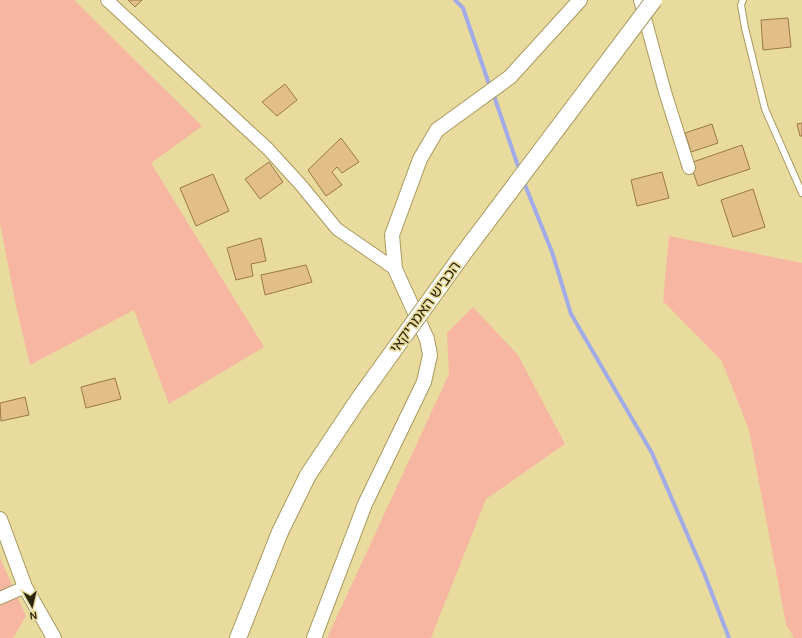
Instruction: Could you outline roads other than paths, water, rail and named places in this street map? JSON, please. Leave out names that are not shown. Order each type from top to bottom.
[{"type":"main road","name":"הכביש האמריקאי","points":[[238,638],[280,532],[308,475],[358,400],[459,260],[654,0]]},
{"type":"street","points":[[107,0],[268,149],[300,184],[337,229],[395,269]]},
{"type":"street","points":[[314,638],[365,504],[424,382],[430,355],[427,339],[395,269],[392,235],[420,159],[437,130],[510,77],[580,0]]},
{"type":"street","points":[[640,0],[665,92],[689,168]]},
{"type":"street","points":[[0,519],[24,586],[54,638]]},
{"type":"street","points":[[0,598],[24,586]]},
{"type":"lane","points":[[742,0],[741,5],[747,42],[765,109],[802,193]]},
{"type":"waterway","points":[[455,0],[463,8],[490,87]]},
{"type":"waterway","points":[[493,93],[520,172]]},
{"type":"waterway","points":[[523,180],[552,252],[571,314],[652,453],[704,573],[729,638]]}]
